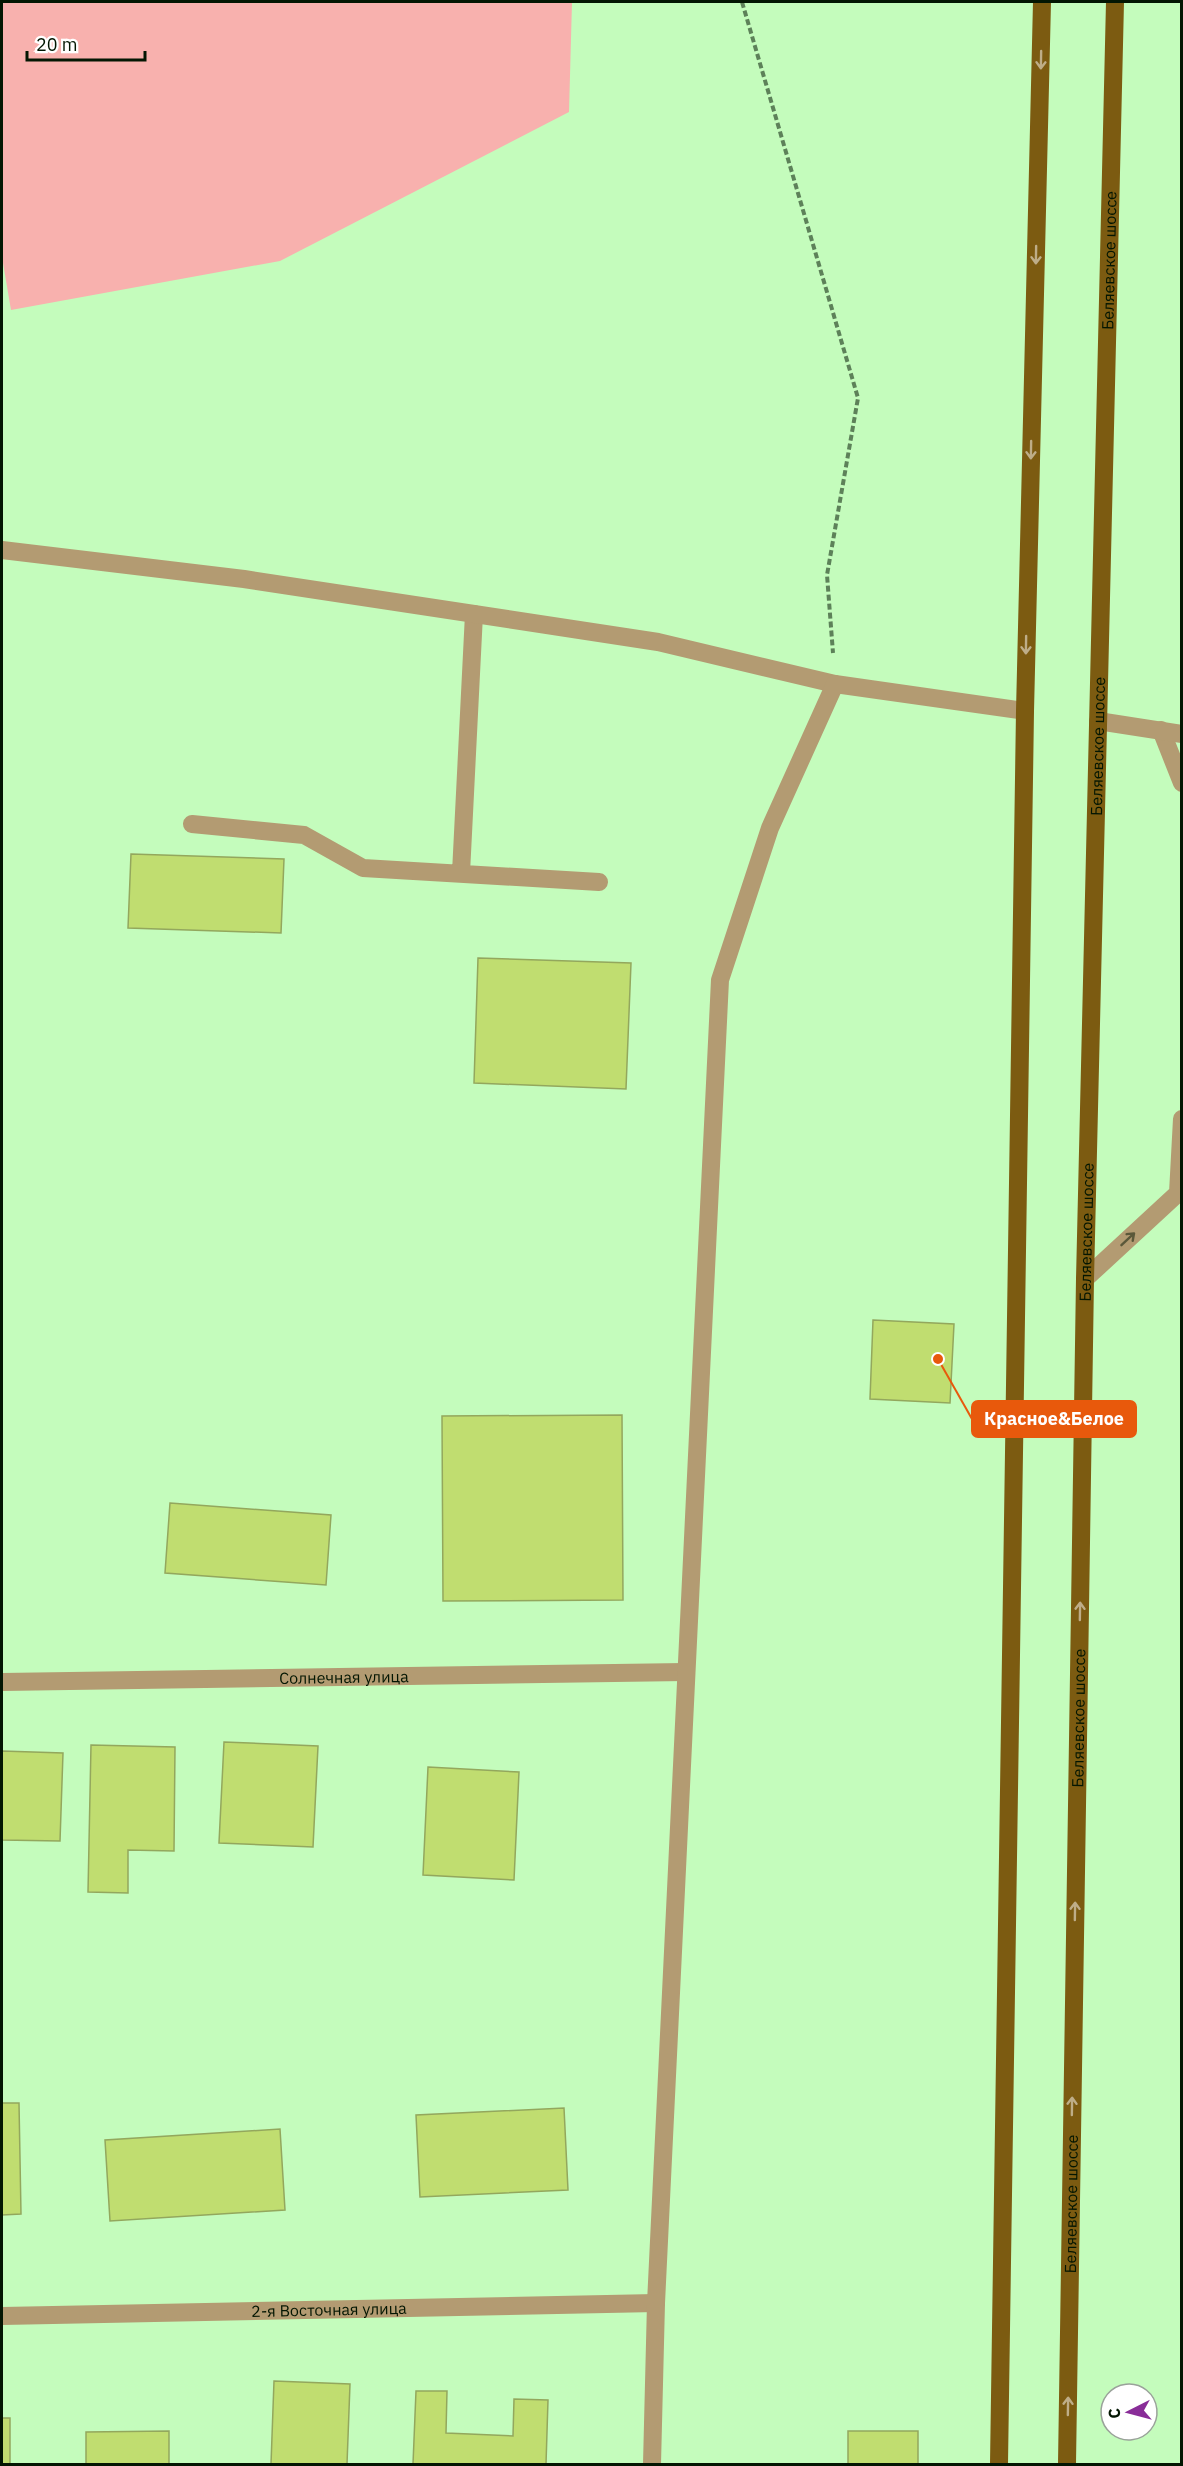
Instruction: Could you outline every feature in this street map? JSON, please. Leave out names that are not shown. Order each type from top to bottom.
[{"type":"main road","points":[[999,2464],[1025,711],[1042,2]]},
{"type":"main road","name":"Беляевское шоссе","points":[[1067,2464],[1085,1278],[1115,2]]},
{"type":"street","points":[[2,550],[244,579],[658,642],[836,684],[1025,711]]},
{"type":"street","points":[[461,873],[474,614]]},
{"type":"street","points":[[652,2464],[656,2303],[720,980],[770,828],[836,684]]},
{"type":"street","points":[[1098,721],[1182,734]]},
{"type":"street","points":[[1161,730],[1182,783]]},
{"type":"street","points":[[192,824],[304,835],[363,868],[599,882]]},
{"type":"street","points":[[1085,1278],[1178,1192],[1182,1119]]},
{"type":"street","name":"Солнечная улица","points":[[2,1682],[685,1671]]},
{"type":"street","name":"2-я Восточная улица","points":[[2,2316],[656,2303]]},
{"type":"path","points":[[742,2],[858,398],[827,575],[836,684]]},
{"type":"shaded area","points":[[2,2],[572,2],[569,112],[280,261],[11,310],[2,257]]},
{"type":"building","points":[[131,854],[284,859],[281,933],[128,928]]},
{"type":"building","points":[[478,958],[631,963],[626,1089],[474,1083]]},
{"type":"building","points":[[873,1320],[954,1324],[950,1403],[870,1399]]},
{"type":"building","points":[[622,1415],[623,1600],[443,1601],[442,1416]]},
{"type":"building","points":[[170,1503],[331,1515],[326,1585],[165,1573]]},
{"type":"building","points":[[224,1742],[318,1746],[313,1847],[219,1843]]},
{"type":"building","points":[[91,1745],[175,1747],[174,1851],[128,1850],[128,1893],[88,1892]]},
{"type":"building","points":[[2,1751],[63,1753],[60,1841],[2,1840]]},
{"type":"building","points":[[428,1767],[519,1772],[514,1880],[423,1875]]},
{"type":"building","points":[[2,2103],[19,2103],[21,2214],[2,2215]]},
{"type":"building","points":[[564,2108],[568,2190],[420,2197],[416,2115]]},
{"type":"building","points":[[280,2129],[285,2210],[110,2221],[105,2140]]},
{"type":"building","points":[[274,2381],[350,2384],[347,2464],[271,2464]]},
{"type":"building","points":[[416,2391],[447,2391],[446,2433],[513,2436],[514,2399],[548,2400],[546,2464],[413,2464]]},
{"type":"building","points":[[2,2418],[10,2418],[10,2464],[2,2464]]},
{"type":"building","points":[[169,2431],[169,2464],[86,2464],[86,2432]]},
{"type":"building","points":[[848,2431],[918,2431],[918,2464],[848,2464]]},
{"type":"place","name":"Красное&Белое","points":[[938,1359]]}]
